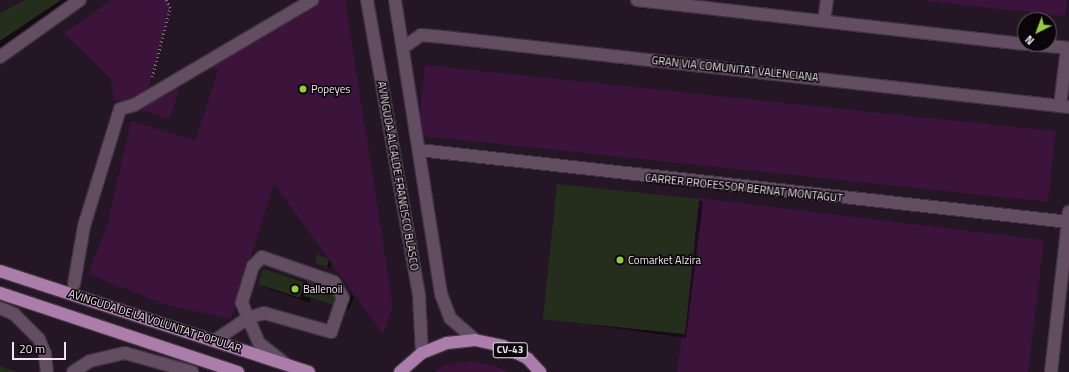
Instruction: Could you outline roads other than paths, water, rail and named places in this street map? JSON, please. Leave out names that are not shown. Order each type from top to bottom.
[{"type":"main road","name":"AVINGUDA DE LA VOLUNTAT POPULAR","points":[[0,271],[309,372]]},
{"type":"main road","name":"AVINGUDA DE LA VOLUNTAT POPULAR","points":[[0,293],[238,372]]},
{"type":"main road","name":"CV-43","points":[[400,372],[422,353],[447,343],[475,340],[502,346],[528,359],[540,372]]},
{"type":"street","points":[[0,57],[80,0]]},
{"type":"street","points":[[74,284],[84,226],[120,109],[145,99],[312,0]]},
{"type":"street","name":"AVINGUDA ALCALDE FRANCISCO BLASCO","points":[[367,0],[419,296],[422,353]]},
{"type":"street","name":"AVINGUDA ALCALDE FRANCISCO BLASCO","points":[[395,0],[404,47],[441,294],[450,318],[475,340]]},
{"type":"street","points":[[637,0],[1017,43]]},
{"type":"street","points":[[824,21],[826,0]]},
{"type":"street","name":"GRAN VIA COMUNITAT VALENCIANA","points":[[404,47],[421,35],[1065,106]]},
{"type":"street","points":[[1057,47],[1068,48],[1065,106]]},
{"type":"street","name":"CARRER PROFESSOR BERNAT MONTAGUT","points":[[419,150],[1069,218]]},
{"type":"street","points":[[1051,372],[1069,218]]},
{"type":"street","points":[[214,341],[248,318],[264,313],[331,332],[343,298],[334,282],[262,257],[253,266],[242,303],[248,318],[260,344],[286,364]]},
{"type":"street","points":[[0,308],[14,314],[38,339],[45,354],[47,372]]},
{"type":"street","points":[[73,372],[90,362],[125,353],[192,372]]},
{"type":"place","name":"Popeyes","points":[[303,89]]},
{"type":"place","name":"Comarket Alzira","points":[[620,260]]},
{"type":"place","name":"Ballenoil","points":[[295,289]]}]
